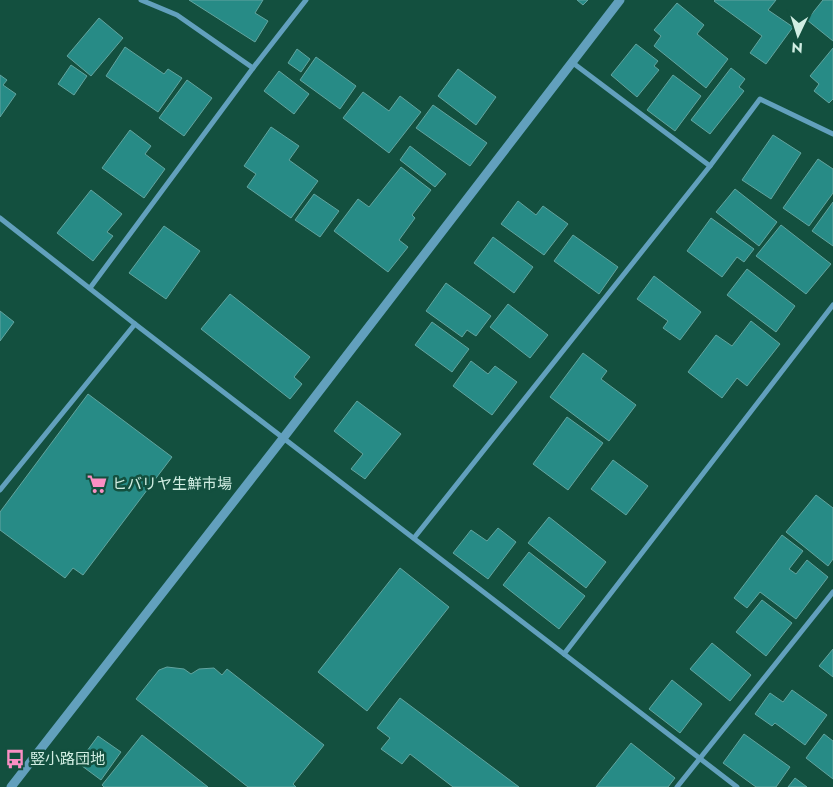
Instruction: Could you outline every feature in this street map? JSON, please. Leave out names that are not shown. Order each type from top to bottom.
[{"type":"street","points":[[141,0],[177,15],[253,68]]},
{"type":"street","points":[[90,288],[253,68],[306,0]]},
{"type":"street","points":[[11,787],[284,437],[620,0]]},
{"type":"street","points":[[573,63],[710,166]]},
{"type":"street","points":[[414,538],[710,166],[760,99],[833,134]]},
{"type":"street","points":[[0,218],[737,787]]},
{"type":"street","points":[[564,654],[833,305]]},
{"type":"street","points":[[0,490],[135,324]]},
{"type":"street","points":[[678,787],[833,592]]},
{"type":"building","points":[[189,0],[263,0],[255,13],[268,21],[255,42]]},
{"type":"building","points":[[577,0],[588,0],[583,5]]},
{"type":"building","points":[[715,0],[776,0],[768,10],[793,27],[766,64],[750,53],[762,36]]},
{"type":"building","points":[[823,0],[833,0],[833,41],[807,20]]},
{"type":"building","points":[[677,3],[704,25],[697,34],[728,59],[706,88],[654,46],[661,36],[654,30]]},
{"type":"building","points":[[99,18],[123,38],[91,76],[67,56]]},
{"type":"building","points":[[636,44],[658,61],[654,66],[659,70],[637,97],[611,75]]},
{"type":"building","points":[[125,47],[164,74],[168,69],[182,78],[158,112],[106,76]]},
{"type":"building","points":[[833,48],[833,99],[829,103],[814,91],[819,84],[810,76]]},
{"type":"building","points":[[297,49],[310,59],[301,72],[288,63]]},
{"type":"building","points":[[316,57],[356,86],[340,109],[300,80]]},
{"type":"building","points":[[71,65],[87,76],[74,95],[58,84]]},
{"type":"building","points":[[731,68],[745,79],[739,87],[744,91],[710,134],[691,120]]},
{"type":"building","points":[[458,69],[496,97],[476,125],[438,96]]},
{"type":"building","points":[[279,71],[309,94],[294,114],[264,91]]},
{"type":"building","points":[[0,75],[7,80],[3,85],[16,94],[0,117]]},
{"type":"building","points":[[673,75],[701,96],[675,131],[647,110]]},
{"type":"building","points":[[187,80],[212,98],[184,136],[159,118]]},
{"type":"building","points":[[363,92],[389,111],[400,96],[421,112],[389,153],[343,118]]},
{"type":"building","points":[[433,105],[487,143],[470,166],[416,128]]},
{"type":"building","points":[[271,127],[299,146],[289,160],[318,181],[291,218],[247,187],[256,174],[244,166]]},
{"type":"building","points":[[130,130],[151,146],[145,154],[165,169],[144,198],[102,168]]},
{"type":"building","points":[[773,135],[801,153],[771,199],[742,180]]},
{"type":"building","points":[[410,146],[446,174],[435,187],[400,160]]},
{"type":"building","points":[[818,159],[833,169],[833,193],[809,226],[783,208]]},
{"type":"building","points":[[401,167],[431,190],[412,215],[415,218],[399,240],[408,247],[388,272],[334,231],[358,199],[369,207]]},
{"type":"building","points":[[735,189],[777,222],[759,246],[716,212]]},
{"type":"building","points":[[91,190],[122,214],[107,232],[113,236],[93,261],[57,233]]},
{"type":"building","points":[[314,194],[339,211],[320,237],[295,220]]},
{"type":"building","points":[[518,201],[536,215],[543,206],[568,224],[544,255],[501,224]]},
{"type":"building","points":[[833,202],[833,246],[812,231]]},
{"type":"building","points":[[711,218],[754,249],[744,262],[737,257],[722,277],[687,251]]},
{"type":"building","points":[[781,225],[831,264],[806,294],[756,256]]},
{"type":"building","points":[[164,226],[200,251],[166,299],[129,273]]},
{"type":"building","points":[[573,235],[618,267],[599,294],[554,261]]},
{"type":"building","points":[[493,237],[533,267],[514,293],[474,263]]},
{"type":"building","points":[[747,269],[795,306],[776,332],[727,295]]},
{"type":"building","points":[[654,276],[701,312],[680,340],[663,328],[668,321],[637,299]]},
{"type":"building","points":[[446,283],[491,316],[476,336],[467,330],[462,337],[426,311]]},
{"type":"building","points":[[230,294],[310,357],[294,377],[302,384],[290,399],[201,329]]},
{"type":"building","points":[[508,304],[548,335],[530,358],[490,327]]},
{"type":"building","points":[[0,311],[14,322],[0,341]]},
{"type":"building","points":[[751,321],[780,344],[747,386],[737,378],[722,398],[688,372],[716,335],[732,346]]},
{"type":"building","points":[[432,322],[469,349],[452,372],[415,345]]},
{"type":"building","points":[[583,353],[607,371],[601,379],[636,405],[609,441],[550,397]]},
{"type":"building","points":[[471,361],[488,374],[495,366],[517,382],[492,415],[453,386]]},
{"type":"building","points":[[88,394],[172,457],[83,575],[73,568],[65,578],[0,530],[0,512]]},
{"type":"building","points":[[357,401],[401,434],[365,479],[351,469],[363,454],[334,431]]},
{"type":"building","points":[[567,417],[603,443],[568,490],[533,464]]},
{"type":"building","points":[[613,460],[648,486],[626,515],[591,489]]},
{"type":"building","points":[[816,495],[833,508],[833,559],[828,566],[786,532]]},
{"type":"building","points":[[549,517],[606,562],[586,588],[528,543]]},
{"type":"building","points":[[498,528],[516,542],[488,579],[453,553],[471,530],[487,541]]},
{"type":"building","points":[[782,535],[803,551],[789,569],[796,574],[807,560],[828,577],[796,619],[760,592],[747,608],[734,598]]},
{"type":"building","points":[[529,552],[585,596],[559,629],[503,585]]},
{"type":"building","points":[[400,568],[449,607],[367,711],[318,672]]},
{"type":"building","points":[[762,600],[792,623],[766,656],[736,632]]},
{"type":"building","points":[[712,643],[751,675],[730,701],[690,669]]},
{"type":"building","points":[[833,649],[833,677],[819,666]]},
{"type":"building","points":[[167,667],[184,669],[191,674],[199,669],[214,668],[222,675],[227,669],[324,745],[293,784],[296,787],[248,787],[136,699],[159,670]]},
{"type":"building","points":[[672,680],[702,704],[680,733],[649,709]]},
{"type":"building","points":[[792,690],[827,715],[805,745],[775,723],[772,726],[755,714],[770,693],[783,702]]},
{"type":"building","points":[[400,698],[519,787],[453,787],[410,754],[402,764],[381,749],[390,738],[377,728]]},
{"type":"building","points":[[744,734],[790,767],[776,787],[756,787],[723,763]]},
{"type":"building","points":[[824,734],[833,741],[833,779],[806,758]]},
{"type":"building","points":[[142,735],[208,787],[104,787],[102,785]]},
{"type":"building","points":[[98,736],[121,752],[101,780],[78,763]]},
{"type":"building","points":[[631,743],[675,778],[668,787],[596,787]]},
{"type":"building","points":[[795,778],[807,787],[788,787]]},
{"type":"place","name":"ヒバリヤ生鮮市場","points":[[97,484]]},
{"type":"place","name":"竪小路団地","points":[[15,759]]}]
